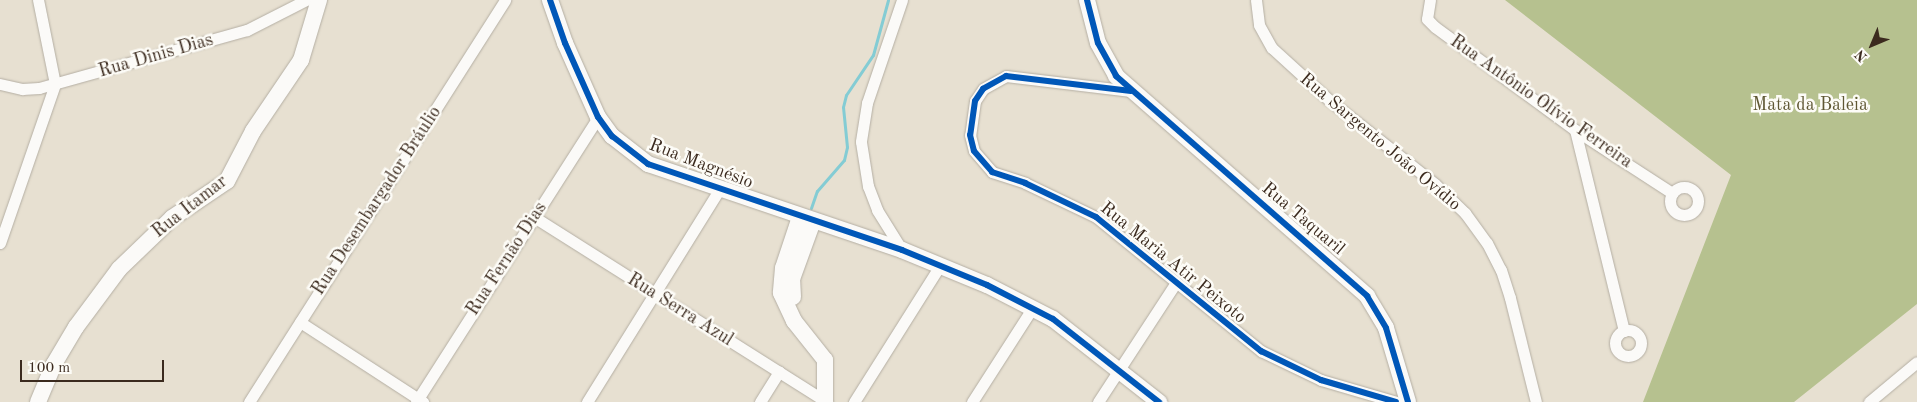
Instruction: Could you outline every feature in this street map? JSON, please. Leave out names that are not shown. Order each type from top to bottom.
[{"type":"street","points":[[0,243],[3,226],[55,84],[40,20],[38,0]]},
{"type":"street","name":"Rua Dinis Dias","points":[[0,84],[22,89],[55,84],[247,30],[306,0]]},
{"type":"street","name":"Rua Itamar","points":[[38,402],[54,364],[76,327],[119,269],[172,218],[227,181],[253,131],[301,60],[319,0]]},
{"type":"street","name":"Rua Desembargador Bráulio","points":[[249,402],[506,0]]},
{"type":"street","name":"Rua Magnésio","points":[[550,0],[565,43],[598,117],[612,136],[648,164],[941,264],[1033,307],[1119,368],[1159,402]]},
{"type":"street","points":[[902,0],[867,103],[861,142],[866,178],[877,210],[902,250]]},
{"type":"street","name":"Rua Taquaril","points":[[1087,0],[1098,42],[1116,76],[1367,296],[1386,328],[1408,402]]},
{"type":"street","name":"Rua Sargento João Ovídio","points":[[1256,0],[1259,25],[1272,48],[1328,100],[1435,184],[1460,208],[1488,243],[1510,298],[1536,402]]},
{"type":"street","name":"Rua Antônio Olívio Ferreira","points":[[1430,0],[1427,14],[1430,23],[1575,130],[1672,193]]},
{"type":"street","name":"Rua Maria Atir Peixoto","points":[[1131,91],[1006,76],[994,80],[978,94],[971,117],[970,135],[974,151],[992,172],[1025,183],[1096,217],[1175,284],[1271,357],[1321,380],[1396,402]]},
{"type":"street","name":"Rua Fernão Dias","points":[[419,401],[598,117]]},
{"type":"street","points":[[1575,130],[1624,331]]},
{"type":"street","points":[[587,402],[652,294],[720,188]]},
{"type":"street","name":"Rua Serra Azul","points":[[534,217],[652,294],[828,402]]},
{"type":"street","points":[[806,219],[792,279],[792,292],[802,316],[831,351],[837,390],[828,402]]},
{"type":"street","points":[[854,402],[941,264]]},
{"type":"street","points":[[1098,402],[1175,284]]},
{"type":"street","points":[[972,402],[1033,307]]},
{"type":"street","points":[[300,322],[419,401]]},
{"type":"street","points":[[1869,402],[1917,362]]},
{"type":"street","points":[[760,402],[780,372]]},
{"type":"green space","name":"Mata da Baleia","points":[[1505,0],[1917,0],[1917,304],[1794,402],[1643,402],[1731,175]]},
{"type":"waterway","points":[[811,208],[817,191],[844,160],[847,147],[843,107],[846,95],[873,55],[888,0]]},
{"type":"cycle path","points":[[550,0],[565,43],[598,117],[612,136],[648,164],[902,250],[987,285],[1053,319],[1159,402]]},
{"type":"cycle path","points":[[1087,0],[1098,43],[1116,76],[1367,296],[1386,328],[1408,402]]},
{"type":"cycle path","points":[[1131,91],[1006,76],[983,89],[975,101],[970,135],[974,151],[992,172],[1025,183],[1096,217],[1261,351],[1321,380],[1396,402]]}]
